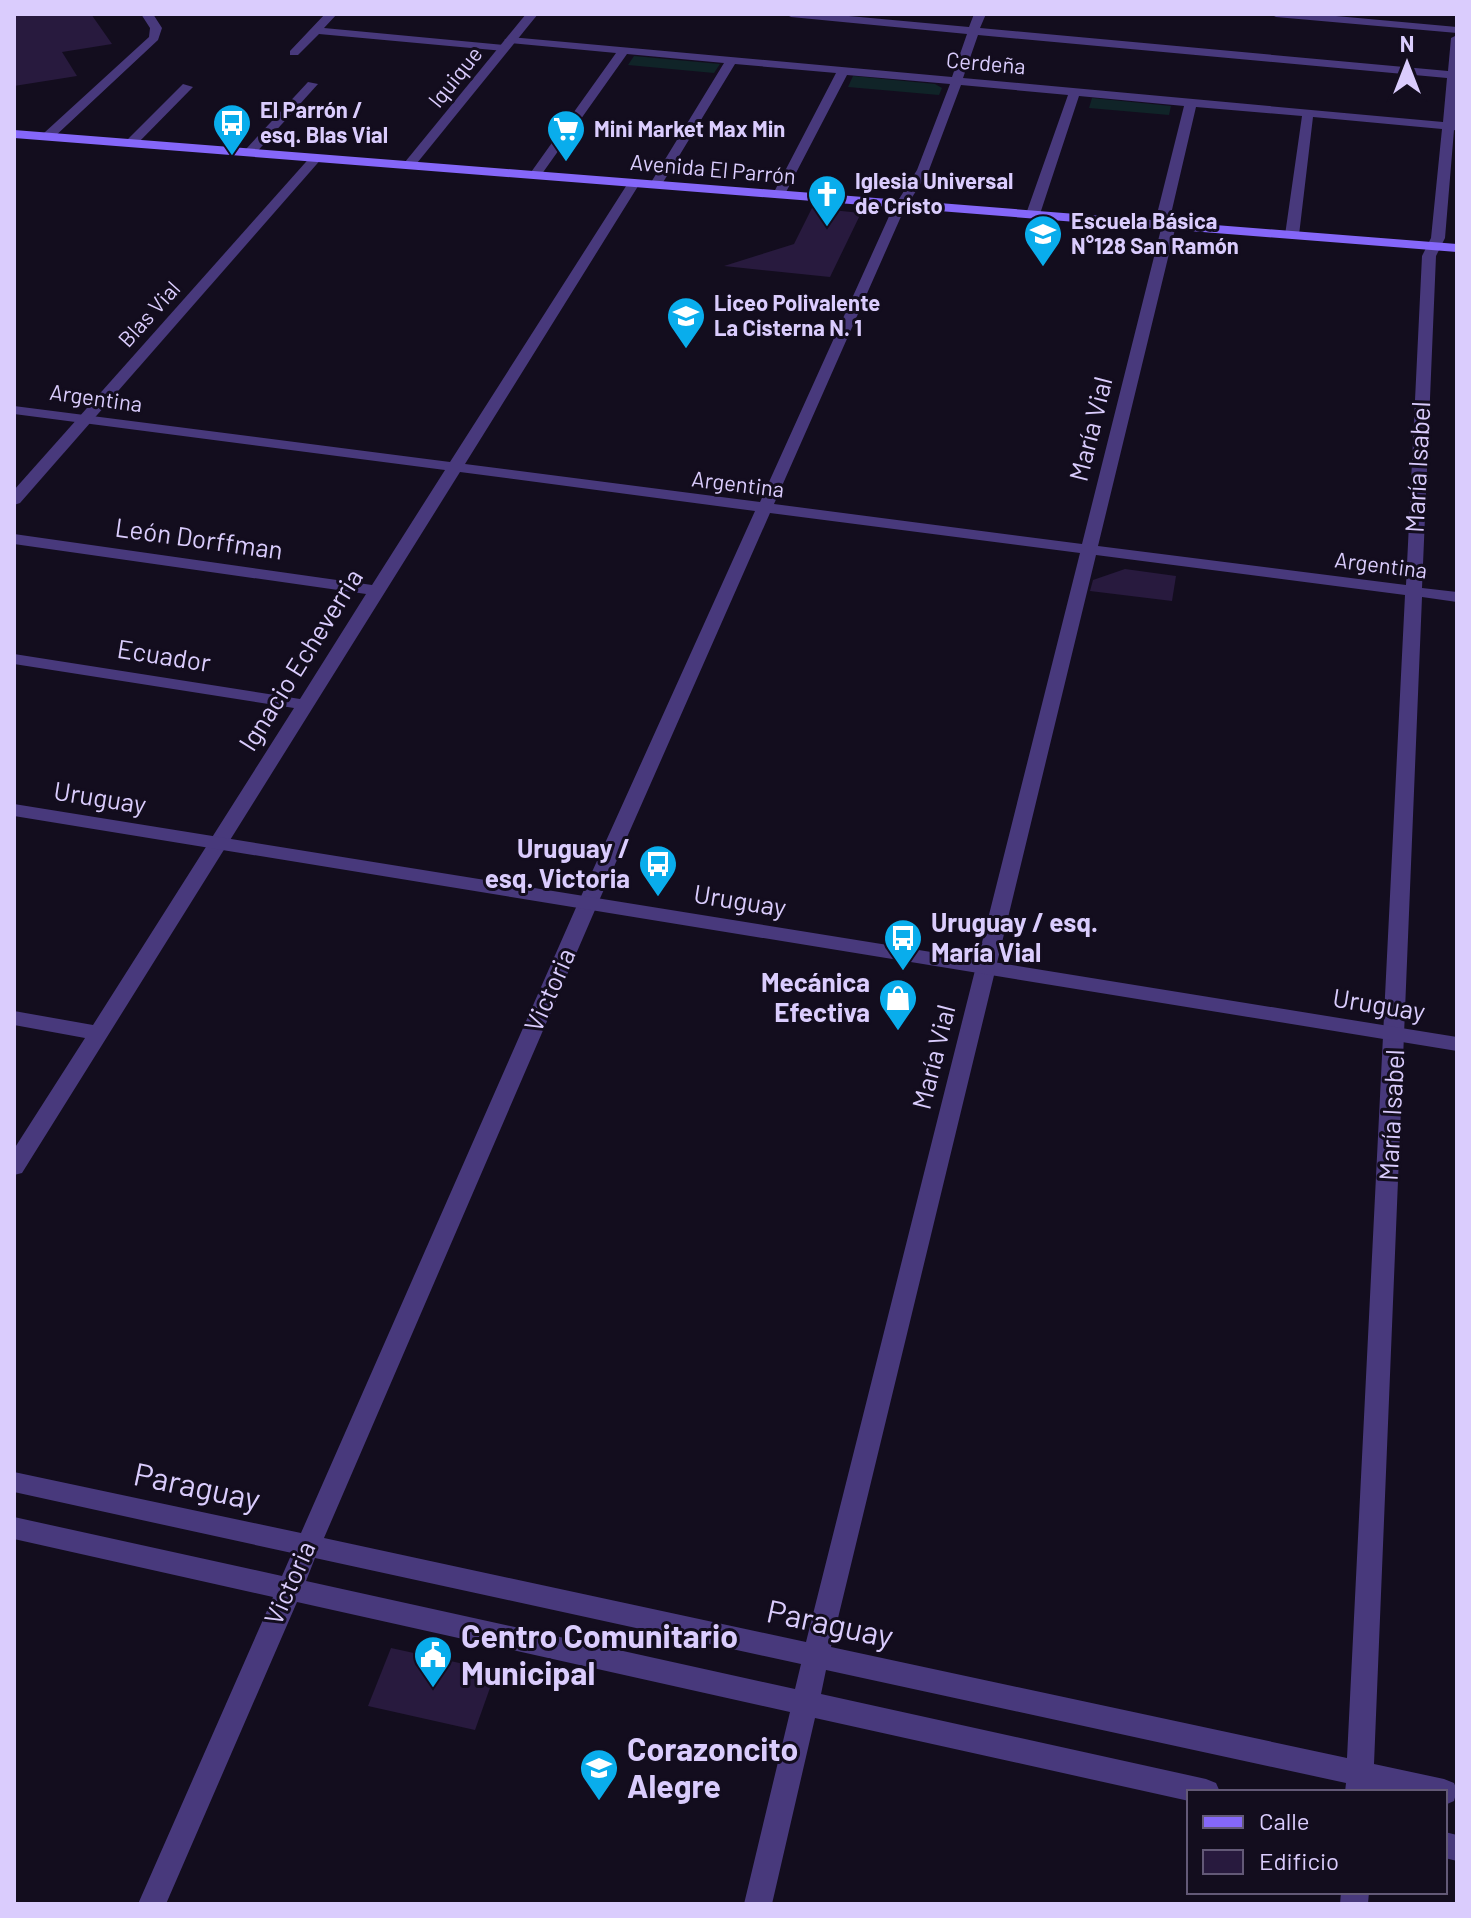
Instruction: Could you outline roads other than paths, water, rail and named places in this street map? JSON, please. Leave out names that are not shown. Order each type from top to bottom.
[{"type":"main road","name":"Avenida El Parrón","points":[[17,136],[48,136],[1457,248]]},
{"type":"street","points":[[48,136],[154,38],[156,28],[147,14]]},
{"type":"street","points":[[294,53],[331,14]]},
{"type":"street","name":"Iquique","points":[[409,165],[532,14]]},
{"type":"street","points":[[791,14],[1453,75]]},
{"type":"street","name":"Victoria","points":[[152,1904],[588,903],[897,212],[910,196],[958,80],[980,14]]},
{"type":"street","points":[[1276,14],[1457,30]]},
{"type":"street","name":"Cerdeña","points":[[315,30],[624,50],[1453,127]]},
{"type":"street","name":"María Isabel","points":[[1360,1783],[1429,256],[1438,238],[1453,127],[1457,38]]},
{"type":"street","points":[[535,175],[624,50]]},
{"type":"street","points":[[656,184],[732,60]]},
{"type":"street","points":[[779,194],[844,70]]},
{"type":"street","points":[[250,152],[312,84]]},
{"type":"street","points":[[131,143],[187,87]]},
{"type":"street","points":[[1033,214],[1075,91]]},
{"type":"street","name":"María Vial","points":[[758,1904],[816,1656],[1169,225],[1164,214],[1191,102]]},
{"type":"street","points":[[1292,235],[1308,113]]},
{"type":"street","name":"Blas Vial","points":[[14,500],[317,157]]},
{"type":"street","name":"Ignacio Echeverria","points":[[14,1167],[634,183]]},
{"type":"street","name":"Argentina","points":[[14,410],[765,510],[1457,597]]},
{"type":"street","name":"León Dorffman","points":[[14,539],[378,591]]},
{"type":"street","name":"Ecuador","points":[[14,659],[306,705]]},
{"type":"street","name":"Uruguay","points":[[14,810],[1457,1044]]},
{"type":"street","points":[[14,1018],[99,1033]]},
{"type":"street","name":"Paraguay","points":[[14,1482],[816,1656],[1360,1783],[1425,1790]]},
{"type":"street","points":[[14,1528],[1197,1790]]},
{"type":"place","name":"El Parrón / esq. Blas Vial","points":[[232,157]]},
{"type":"place","name":"Mini Market Max Min","points":[[566,163]]},
{"type":"place","name":"Iglesia Universal de Cristo","points":[[827,228]]},
{"type":"place","name":"Escuela Básica N°128 San Ramón","points":[[1043,268]]},
{"type":"place","name":"Liceo Polivalente La Cisterna N. 1","points":[[686,350]]},
{"type":"place","name":"Uruguay / esq. Victoria","points":[[658,898]]},
{"type":"place","name":"Uruguay / esq. María Vial","points":[[903,972]]},
{"type":"place","name":"Mecánica Efectiva","points":[[898,1032]]},
{"type":"place","name":"Centro Comunitario Municipal","points":[[433,1689]]},
{"type":"place","name":"Corazoncito Alegre","points":[[599,1802]]}]
